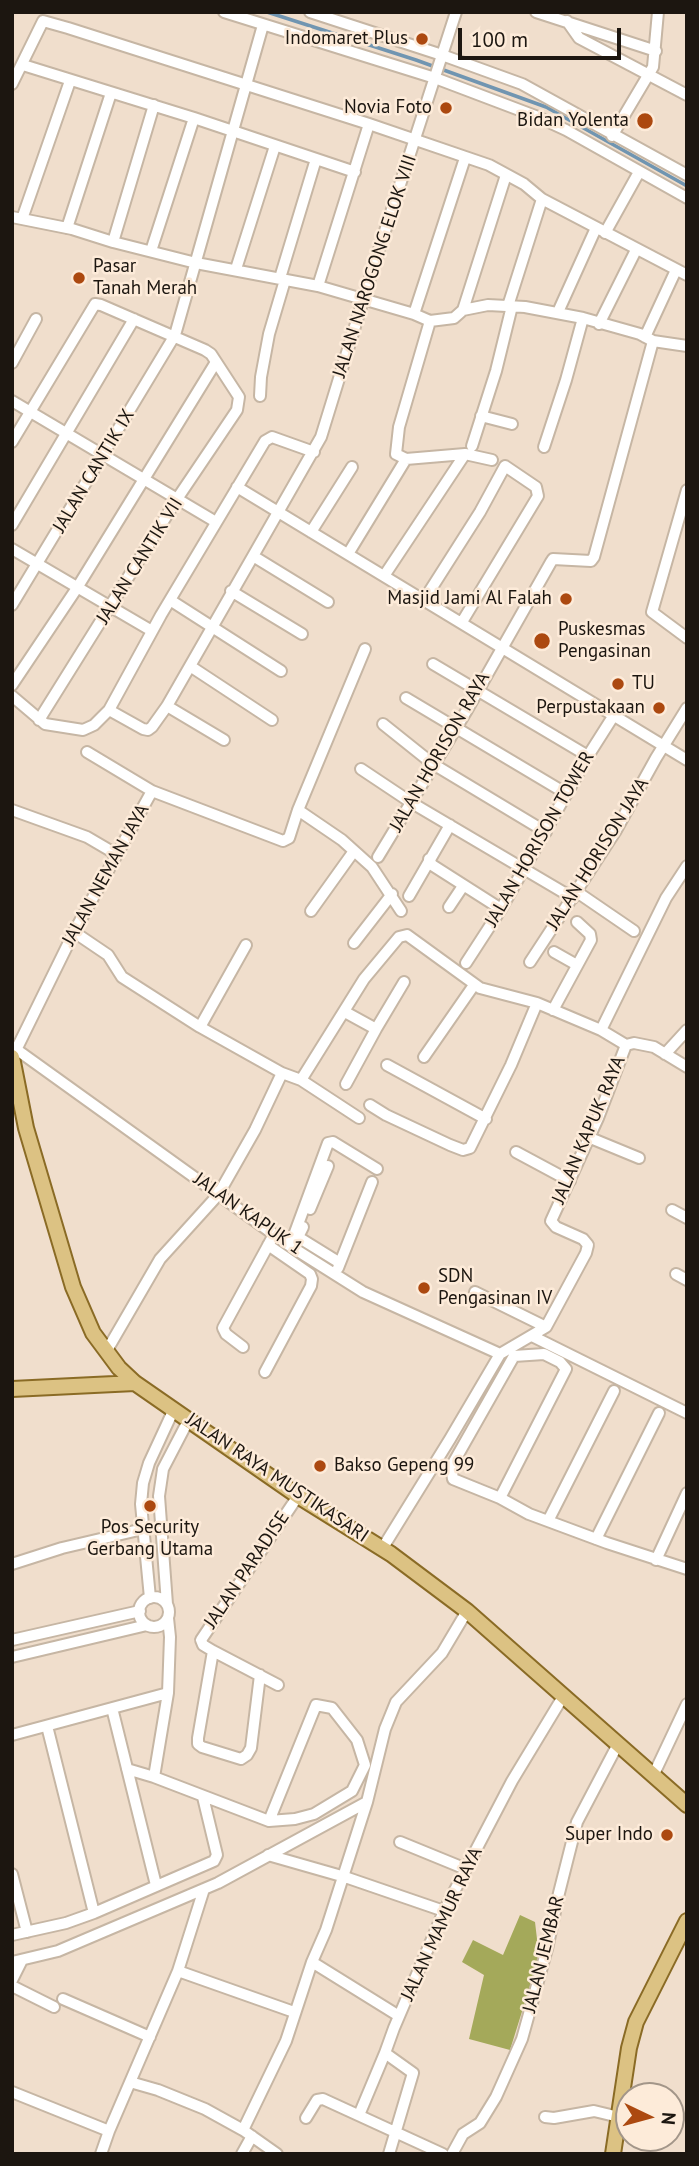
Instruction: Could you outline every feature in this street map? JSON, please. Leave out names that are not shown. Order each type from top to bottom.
[{"type":"main road","name":"JALAN RAYA MUSTIKASARI","points":[[14,1050],[26,1128],[73,1287],[93,1333],[106,1352],[135,1383],[298,1496],[382,1549],[467,1611],[687,1805]]},
{"type":"main road","points":[[12,1389],[135,1383]]},
{"type":"main road","points":[[624,2082],[636,2022],[687,1921]]},
{"type":"street","points":[[224,12],[263,25],[522,84],[687,175]]},
{"type":"street","name":"JALAN NAROGONG ELOK VIII","points":[[109,710],[148,730],[167,706],[314,452],[326,424],[363,299],[456,12]]},
{"type":"street","points":[[536,12],[656,51]]},
{"type":"street","points":[[612,136],[649,74],[656,51],[658,12]]},
{"type":"street","points":[[313,13],[439,66],[562,128],[687,198]]},
{"type":"street","points":[[12,84],[45,17],[489,165],[524,184],[542,199],[681,273],[649,339]]},
{"type":"street","points":[[567,21],[579,38],[687,95]]},
{"type":"street","name":"JALAN CANTIK IX","points":[[12,605],[175,335],[263,25]]},
{"type":"street","points":[[23,65],[233,130],[355,172]]},
{"type":"street","points":[[70,81],[17,218],[67,228],[196,263],[318,286],[430,321],[454,318],[463,310],[488,305],[510,306],[558,312],[649,339],[687,346]]},
{"type":"street","points":[[67,228],[111,93]]},
{"type":"street","points":[[113,242],[154,105]]},
{"type":"street","points":[[152,251],[194,118]]},
{"type":"street","points":[[318,286],[369,124]]},
{"type":"street","points":[[236,269],[275,146]]},
{"type":"street","points":[[414,314],[465,158]]},
{"type":"street","points":[[260,396],[269,334],[316,159]]},
{"type":"street","points":[[558,312],[601,230],[639,172]]},
{"type":"street","points":[[463,310],[506,175]]},
{"type":"street","points":[[384,576],[468,450],[481,416],[542,199]]},
{"type":"street","points":[[599,324],[636,250]]},
{"type":"street","points":[[12,442],[95,304],[175,335],[205,350],[216,362],[77,588],[12,685]]},
{"type":"street","points":[[544,447],[583,318]]},
{"type":"street","points":[[12,363],[36,319]]},
{"type":"street","points":[[12,525],[134,319]]},
{"type":"street","points":[[430,321],[399,427],[396,454],[406,459],[468,450],[492,460]]},
{"type":"street","name":"JALAN HORISON RAYA","points":[[378,858],[553,559],[591,561],[594,557],[649,339]]},
{"type":"street","name":"JALAN CANTIK VII","points":[[39,720],[177,499],[237,410],[239,401],[216,362]]},
{"type":"street","points":[[12,401],[216,522]]},
{"type":"street","points":[[481,416],[512,425]]},
{"type":"street","points":[[12,696],[45,724],[88,730],[109,710],[152,631],[265,441],[271,437],[314,452]]},
{"type":"street","points":[[348,554],[406,459]]},
{"type":"street","points":[[424,600],[481,512],[505,466],[536,487],[538,495],[462,622]]},
{"type":"street","points":[[311,532],[352,467]]},
{"type":"street","points":[[237,487],[687,760]]},
{"type":"street","points":[[687,489],[652,612],[687,638]]},
{"type":"street","points":[[12,549],[152,631]]},
{"type":"street","points":[[253,556],[328,602]]},
{"type":"street","points":[[231,592],[302,634]]},
{"type":"street","points":[[170,600],[281,671]]},
{"type":"street","name":"JALAN NEMAN JAYA","points":[[14,1050],[74,932],[152,791],[283,841],[289,838],[365,649]]},
{"type":"street","points":[[433,664],[588,757]]},
{"type":"street","points":[[190,666],[272,720]]},
{"type":"street","points":[[407,698],[567,794]]},
{"type":"street","points":[[167,706],[224,740]]},
{"type":"street","name":"JALAN HORISON JAYA","points":[[530,962],[615,832],[687,708]]},
{"type":"street","name":"JALAN HORISON TOWER","points":[[466,963],[614,715]]},
{"type":"street","points":[[383,724],[433,765],[546,832]]},
{"type":"street","points":[[87,752],[152,791]]},
{"type":"street","points":[[362,769],[412,803],[634,931]]},
{"type":"street","points":[[12,810],[87,837],[116,854]]},
{"type":"street","points":[[298,810],[342,840],[372,867],[401,911]]},
{"type":"street","points":[[409,896],[450,825]]},
{"type":"street","points":[[311,911],[354,851]]},
{"type":"street","points":[[429,859],[432,865],[501,908]]},
{"type":"street","name":"JALAN KAPUK RAYA","points":[[500,1354],[546,1327],[586,1253],[588,1245],[583,1239],[556,1227],[551,1221],[598,1118],[626,1045],[601,1030],[666,898],[687,866]]},
{"type":"street","points":[[449,907],[463,886]]},
{"type":"street","points":[[354,943],[392,894]]},
{"type":"street","points":[[553,1010],[591,936],[577,922]]},
{"type":"street","points":[[74,932],[108,955],[122,976],[200,1027],[282,1073],[301,1080],[359,1118]]},
{"type":"street","points":[[301,1080],[364,979],[399,937],[407,935],[474,985],[537,1003],[601,1030]]},
{"type":"street","points":[[200,1027],[246,945]]},
{"type":"street","points":[[554,952],[577,965]]},
{"type":"street","points":[[346,1084],[404,982]]},
{"type":"street","points":[[424,1057],[474,985]]},
{"type":"street","points":[[370,1105],[450,1145],[463,1150],[470,1148],[511,1065],[537,1003]]},
{"type":"street","points":[[345,1012],[376,1029]]},
{"type":"street","points":[[665,1054],[687,1031]]},
{"type":"street","points":[[626,1045],[634,1043],[654,1047],[687,1067]]},
{"type":"street","name":"JALAN KAPUK 1","points":[[14,1050],[138,1134],[290,1246],[338,1269],[363,1292],[500,1354]]},
{"type":"street","points":[[387,1065],[486,1119]]},
{"type":"street","points":[[106,1352],[160,1259],[218,1195],[255,1130],[282,1073]]},
{"type":"street","points":[[588,1137],[639,1158]]},
{"type":"street","points":[[290,1246],[328,1143],[333,1142],[377,1169]]},
{"type":"street","points":[[516,1152],[570,1181]]},
{"type":"street","points":[[328,1167],[298,1237],[338,1269],[372,1182]]},
{"type":"street","points":[[672,1210],[687,1218]]},
{"type":"street","points":[[243,1347],[226,1334],[223,1328],[274,1234]]},
{"type":"street","points":[[265,1372],[312,1286],[310,1273],[268,1245]]},
{"type":"street","points":[[475,1292],[546,1327]]},
{"type":"street","points":[[532,1336],[687,1413]]},
{"type":"street","points":[[382,1549],[500,1354]]},
{"type":"street","points":[[500,1499],[566,1369],[560,1362],[544,1354],[514,1356],[451,1467],[453,1479],[548,1521],[687,1569]]},
{"type":"street","points":[[548,1521],[614,1391]]},
{"type":"street","points":[[150,1598],[142,1497],[149,1463],[174,1409]]},
{"type":"street","points":[[596,1539],[659,1413]]},
{"type":"street","points":[[154,1776],[168,1693],[170,1637],[159,1496],[163,1469],[189,1419]]},
{"type":"street","points":[[162,1433],[176,1440]]},
{"type":"street","points":[[656,1560],[687,1493]]},
{"type":"street","points":[[142,1497],[159,1496]]},
{"type":"street","name":"JALAN PARADISE","points":[[278,1685],[213,1651],[203,1645],[201,1640],[298,1496]]},
{"type":"street","points":[[12,1564],[62,1548],[143,1529]]},
{"type":"street","points":[[147,1625],[142,1620],[142,1603],[150,1598],[158,1598],[167,1604]]},
{"type":"street","points":[[12,1640],[140,1611]]},
{"type":"street","points":[[242,2154],[247,2133],[286,2041],[294,2012],[345,1877],[385,1729],[396,1702],[442,1653],[467,1611]]},
{"type":"street","points":[[12,1657],[147,1625],[156,1627],[168,1618]]},
{"type":"street","points":[[213,1651],[198,1738],[198,1744],[202,1747],[241,1759],[247,1755],[251,1748],[260,1675]]},
{"type":"street","points":[[12,1735],[168,1693]]},
{"type":"street","name":"JALAN MAMUR RAYA","points":[[359,2115],[444,1911],[512,1780],[564,1695]]},
{"type":"street","points":[[653,1776],[687,1704]]},
{"type":"street","points":[[127,1769],[154,1776],[269,1821],[314,1814],[352,1791],[365,1765],[360,1746],[351,1731],[331,1709],[316,1705],[269,1821]]},
{"type":"street","points":[[112,1708],[156,1885]]},
{"type":"street","points":[[47,1726],[94,1913]]},
{"type":"street","name":"JALAN JEMBAR","points":[[452,2154],[463,2134],[480,2123],[496,2097],[522,2039],[547,1949],[577,1822],[618,1744]]},
{"type":"street","points":[[12,1936],[94,1913],[214,1861],[217,1856],[203,1797]]},
{"type":"street","points":[[12,1980],[17,1961],[58,1951],[97,1936],[204,1889],[367,1802]]},
{"type":"street","points":[[400,1842],[466,1869]]},
{"type":"street","points":[[268,1855],[345,1877],[444,1911]]},
{"type":"street","points":[[12,1874],[27,1933]]},
{"type":"street","points":[[101,2154],[178,1971],[204,1889]]},
{"type":"street","points":[[312,1962],[399,2016]]},
{"type":"street","points":[[178,1971],[294,2012]]},
{"type":"street","points":[[12,1986],[150,2037]]},
{"type":"street","points":[[385,2053],[413,2073],[389,2154]]},
{"type":"street","points":[[130,2082],[191,2102],[247,2133],[276,2154]]},
{"type":"street","points":[[12,2092],[109,2131]]},
{"type":"street","points":[[306,2118],[317,2100],[321,2099],[443,2154]]},
{"type":"street","points":[[545,2117],[594,2111],[615,2116]]},
{"type":"green space","points":[[520,1915],[535,1922],[537,1939],[544,1941],[510,2050],[469,2039],[484,1975],[462,1962],[473,1940],[503,1955]]},
{"type":"waterway","points":[[267,12],[416,60],[546,107],[687,186]]},
{"type":"place","name":"Indomaret Plus","points":[[422,39]]},
{"type":"place","name":"Novia Foto","points":[[446,108]]},
{"type":"place","name":"Bidan Yolenta","points":[[645,121]]},
{"type":"place","name":"Pasar Tanah Merah","points":[[79,278]]},
{"type":"place","name":"Masjid Jami Al Falah","points":[[566,599]]},
{"type":"place","name":"Puskesmas Pengasinan","points":[[542,641]]},
{"type":"place","name":"TU","points":[[618,684]]},
{"type":"place","name":"Perpustakaan","points":[[659,708]]},
{"type":"place","name":"SDN Pengasinan IV","points":[[424,1288]]},
{"type":"place","name":"Bakso Gepeng 99","points":[[320,1466]]},
{"type":"place","name":"Pos Security Gerbang Utama","points":[[150,1506]]},
{"type":"place","name":"Super Indo","points":[[667,1835]]}]
